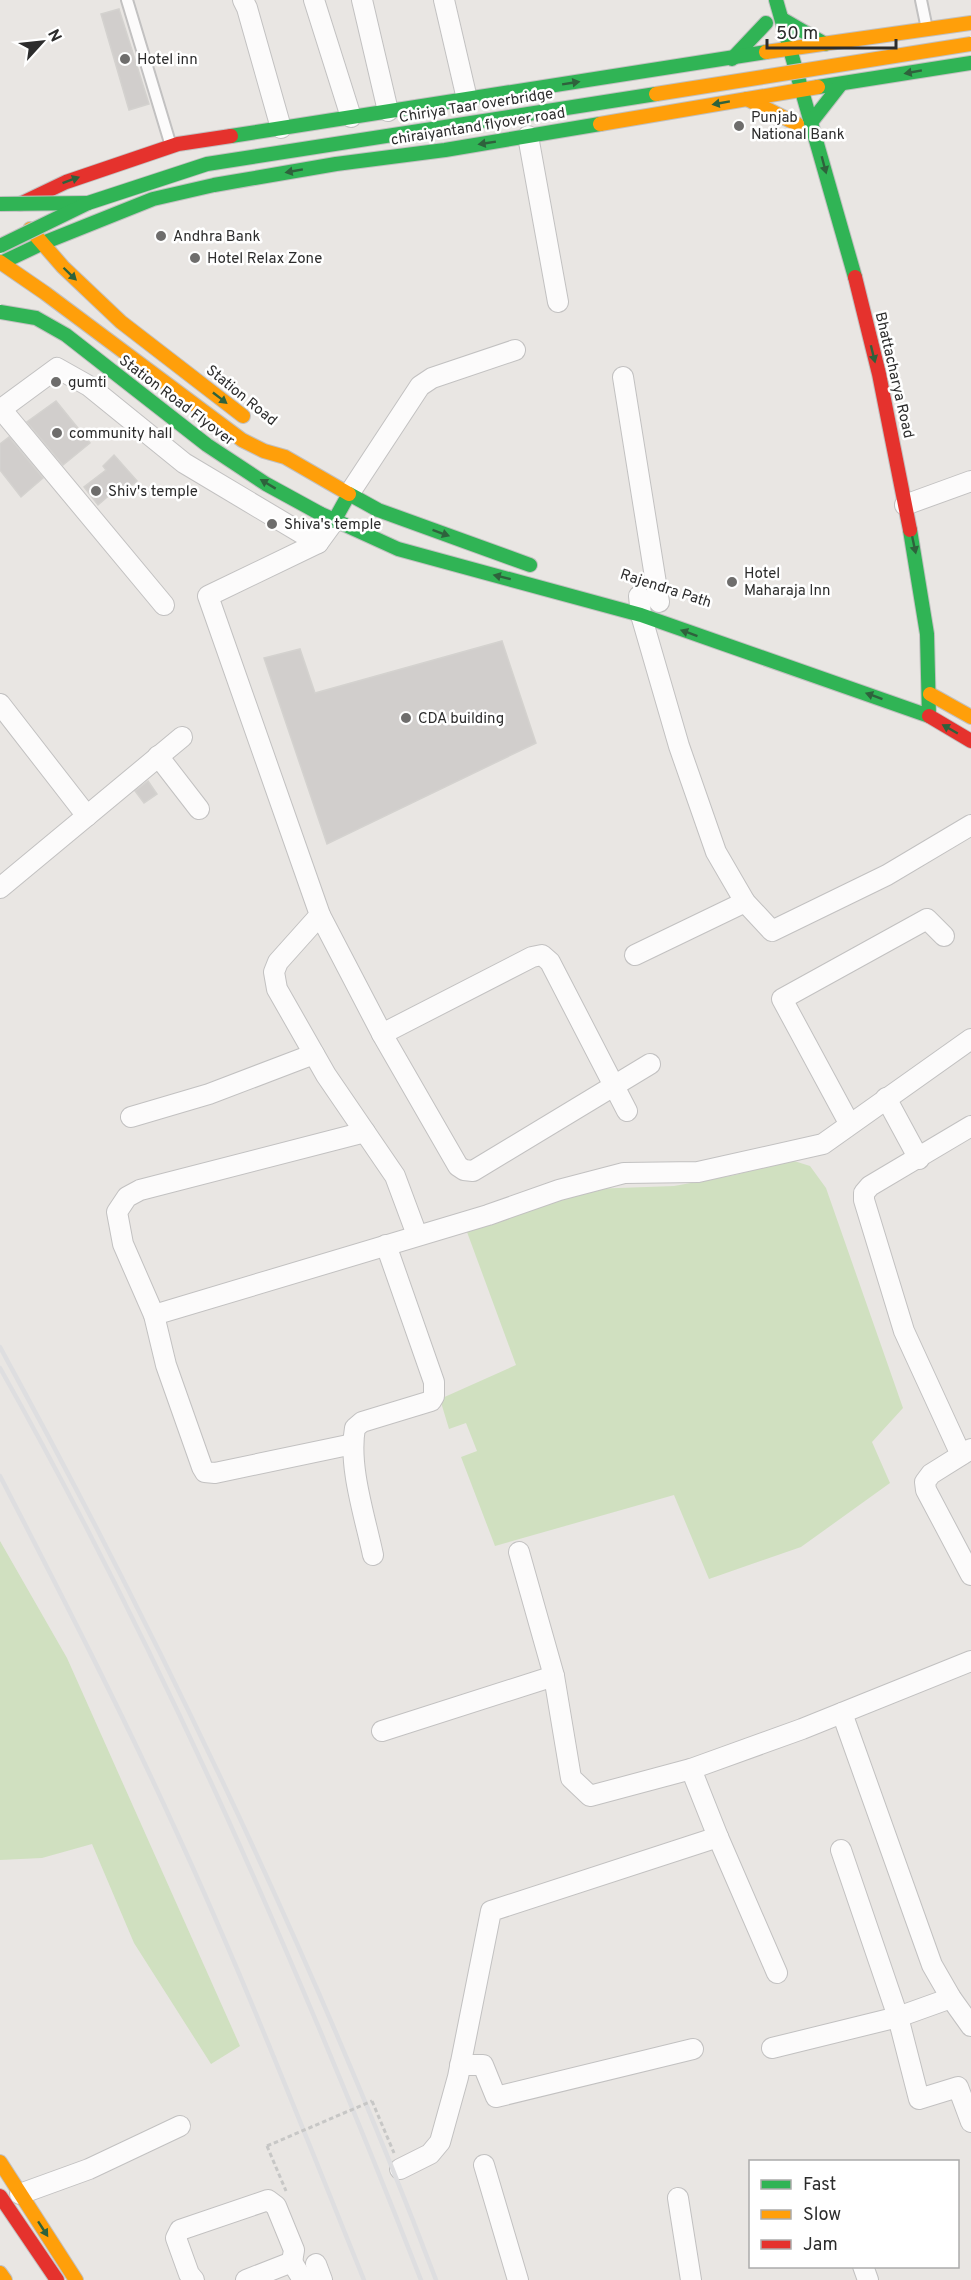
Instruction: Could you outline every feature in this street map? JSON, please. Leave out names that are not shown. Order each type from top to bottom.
[{"type":"main road","name":"Bhattacharya Road","points":[[776,0],[804,89],[893,437],[925,610],[930,660],[928,716]]},
{"type":"main road","points":[[732,59],[764,17],[798,129],[747,99]]},
{"type":"main road","points":[[782,19],[825,44]]},
{"type":"main road","points":[[3,208],[66,182],[171,147],[791,48],[971,23]]},
{"type":"main road","name":"Chiriya Taar overbridge","points":[[0,246],[88,203],[207,164],[971,44]]},
{"type":"main road","name":"chiraiyantand flyover road","points":[[1,263],[43,243],[153,199],[214,185],[336,164],[445,150],[788,91],[971,63]]},
{"type":"main road","points":[[812,121],[841,84]]},
{"type":"main road","points":[[3,208],[88,203]]},
{"type":"main road","name":"Station Road","points":[[3,208],[43,243],[63,267],[121,322],[253,424]]},
{"type":"main road","name":"Station Road","points":[[1,263],[97,331],[242,440],[264,451],[285,457]]},
{"type":"main road","name":"Station Road Flyover","points":[[0,312],[36,318],[66,335],[207,445],[266,484],[326,517]]},
{"type":"main road","name":"Station Road","points":[[271,440],[285,457]]},
{"type":"main road","points":[[285,457],[378,510],[402,535]]},
{"type":"main road","points":[[326,517],[349,494]]},
{"type":"main road","points":[[326,517],[539,567]]},
{"type":"main road","name":"Rajendra Path","points":[[402,535],[430,559],[636,601],[665,604]]},
{"type":"main road","points":[[899,551],[911,622]]},
{"type":"main road","name":"Rajendra Path","points":[[636,601],[913,698],[928,716],[971,741]]},
{"type":"main road","points":[[913,698],[914,651]]},
{"type":"main road","name":"Rajendra Path","points":[[913,698],[930,694],[971,717]]},
{"type":"main road","points":[[0,2163],[76,2280]]},
{"type":"main road","points":[[0,2196],[57,2280]]},
{"type":"main road","points":[[0,2273],[5,2280]]},
{"type":"street","points":[[243,0],[281,128]]},
{"type":"street","points":[[314,0],[351,117]]},
{"type":"street","points":[[362,0],[388,111]]},
{"type":"street","points":[[444,0],[468,99]]},
{"type":"street","points":[[528,136],[558,302]]},
{"type":"street","points":[[97,331],[57,368],[1,410],[164,605]]},
{"type":"street","points":[[349,494],[420,386],[432,378],[515,350]]},
{"type":"street","points":[[57,368],[89,386],[184,463],[318,543]]},
{"type":"street","points":[[623,376],[665,604]]},
{"type":"street","points":[[905,504],[971,481]]},
{"type":"street","points":[[326,517],[318,543],[208,596],[320,915],[382,1034],[458,1166],[464,1170],[473,1171],[650,1064]]},
{"type":"street","points":[[636,601],[679,746],[716,852],[745,902],[772,932],[887,875],[971,825]]},
{"type":"street","points":[[0,704],[87,816]]},
{"type":"street","points":[[0,888],[182,737]]},
{"type":"street","points":[[158,756],[199,809]]},
{"type":"street","points":[[635,955],[745,902]]},
{"type":"street","points":[[320,915],[278,962],[274,972],[277,989],[314,1054],[395,1176],[417,1235]]},
{"type":"street","points":[[849,1123],[782,999],[927,919],[944,936]]},
{"type":"street","points":[[382,1034],[532,957],[542,955],[550,962],[627,1111]]},
{"type":"street","points":[[154,1315],[488,1215],[559,1190],[624,1173],[698,1172],[823,1144],[849,1123],[971,1039]]},
{"type":"street","points":[[131,1117],[210,1094],[314,1054]]},
{"type":"street","points":[[886,1098],[919,1159]]},
{"type":"street","points":[[970,1569],[926,1490],[925,1482],[931,1474],[966,1452],[904,1331],[864,1200],[864,1193],[870,1186],[919,1159],[971,1126]]},
{"type":"street","points":[[353,1444],[215,1473],[205,1472],[201,1467],[166,1365],[154,1315],[123,1244],[117,1212],[127,1197],[140,1190],[365,1132]]},
{"type":"street","points":[[373,1555],[359,1487],[353,1444],[354,1428],[358,1424],[431,1401],[434,1396],[434,1382],[387,1245]]},
{"type":"street","points":[[519,1552],[554,1676],[571,1778],[590,1796],[691,1769],[842,1713],[971,1661]]},
{"type":"street","points":[[382,1731],[554,1676]]},
{"type":"street","points":[[842,1713],[932,1965],[971,2026]]},
{"type":"street","points":[[691,1769],[777,1973]]},
{"type":"street","points":[[400,2169],[430,2154],[440,2142],[460,2065],[491,1911],[718,1837]]},
{"type":"street","points":[[842,1850],[898,2017],[919,2099],[958,2087],[971,2122]]},
{"type":"street","points":[[772,2048],[898,2017],[951,1998]]},
{"type":"street","points":[[460,2065],[483,2065],[496,2097],[693,2049]]},
{"type":"street","points":[[20,2194],[89,2169],[180,2126]]},
{"type":"street","points":[[484,2165],[518,2280]]},
{"type":"street","points":[[678,2198],[691,2280]]},
{"type":"street","points":[[185,2278],[176,2238],[180,2230],[268,2200],[276,2206],[294,2250],[292,2262],[303,2280]]},
{"type":"street","points":[[246,2280],[292,2262]]},
{"type":"lane","points":[[127,0],[171,147]]},
{"type":"lane","points":[[921,0],[927,30]]},
{"type":"path","points":[[267,2145],[372,2101],[400,2169]]},
{"type":"green space","points":[[791,1160],[810,1166],[826,1188],[903,1408],[872,1442],[890,1483],[801,1547],[709,1579],[674,1495],[495,1546],[461,1457],[477,1451],[466,1423],[449,1429],[440,1399],[516,1365],[467,1232],[591,1189],[674,1186],[735,1175]]},
{"type":"green space","points":[[0,1541],[67,1658],[240,2046],[211,2064],[134,1943],[92,1844],[42,1858],[0,1860]]},
{"type":"building","name":"Hotel inn","points":[[119,9],[149,104],[129,110],[101,14]]},
{"type":"building","name":"community hall","points":[[56,401],[90,443],[63,465],[27,422]]},
{"type":"building","points":[[9,437],[43,478],[21,497],[0,470],[0,444]]},
{"type":"building","points":[[114,455],[137,481],[125,491],[120,486],[98,505],[84,487],[106,470],[103,466]]},
{"type":"building","name":"CDA building","points":[[502,641],[536,743],[327,844],[264,658],[300,649],[315,693]]},
{"type":"building","points":[[148,781],[157,794],[144,803],[135,791]]},
{"type":"railway","points":[[0,1347],[121,1575],[234,1806],[340,2041],[436,2280]]},
{"type":"railway","points":[[0,1368],[118,1590],[227,1816],[327,2047],[421,2280]]},
{"type":"railway","points":[[0,1476],[113,1698],[202,1888],[273,2055],[364,2280]]},
{"type":"traffic: fast","points":[[776,0],[855,277]]},
{"type":"traffic: fast","points":[[782,19],[825,44]]},
{"type":"traffic: fast","points":[[732,59],[766,23]]},
{"type":"traffic: fast","points":[[231,136],[766,52]]},
{"type":"traffic: fast","points":[[818,87],[971,63]]},
{"type":"traffic: fast","points":[[812,121],[841,84]]},
{"type":"traffic: fast","points":[[0,246],[88,203],[207,164],[656,94]]},
{"type":"traffic: fast","points":[[1,263],[43,243],[153,199],[214,185],[336,164],[445,150],[600,124]]},
{"type":"traffic: fast","points":[[0,204],[88,203]]},
{"type":"traffic: fast","points":[[0,312],[36,318],[66,335],[207,445],[266,484],[319,513]]},
{"type":"traffic: fast","points":[[334,521],[349,494],[378,510],[530,565]]},
{"type":"traffic: fast","points":[[319,513],[398,549],[641,615],[929,716],[927,634],[910,530]]},
{"type":"traffic: slow","points":[[766,52],[971,23]]},
{"type":"traffic: slow","points":[[656,94],[971,44]]},
{"type":"traffic: slow","points":[[600,124],[818,87]]},
{"type":"traffic: slow","points":[[747,99],[797,124]]},
{"type":"traffic: slow","points":[[30,229],[63,267],[121,322],[243,416]]},
{"type":"traffic: slow","points":[[0,262],[242,440],[264,451],[285,457],[349,494]]},
{"type":"traffic: slow","points":[[930,694],[971,717]]},
{"type":"traffic: slow","points":[[0,2162],[76,2280]]},
{"type":"traffic: slow","points":[[0,2273],[5,2280]]},
{"type":"traffic: jam","points":[[20,204],[66,182],[178,144],[231,136]]},
{"type":"traffic: jam","points":[[855,277],[879,374],[910,530]]},
{"type":"traffic: jam","points":[[929,716],[971,741]]},
{"type":"traffic: jam","points":[[0,2196],[57,2280]]},
{"type":"place","name":"Hotel inn","points":[[125,59]]},
{"type":"place","name":"Punjab National Bank","points":[[739,126]]},
{"type":"place","name":"Andhra Bank","points":[[161,236]]},
{"type":"place","name":"Hotel Relax Zone","points":[[195,258]]},
{"type":"place","name":"gumti","points":[[56,382]]},
{"type":"place","name":"community hall","points":[[57,433]]},
{"type":"place","name":"Shiv's temple","points":[[96,491]]},
{"type":"place","name":"Shiva's temple","points":[[272,524]]},
{"type":"place","name":"Hotel Maharaja Inn","points":[[732,582]]},
{"type":"place","name":"CDA building","points":[[406,718]]}]
